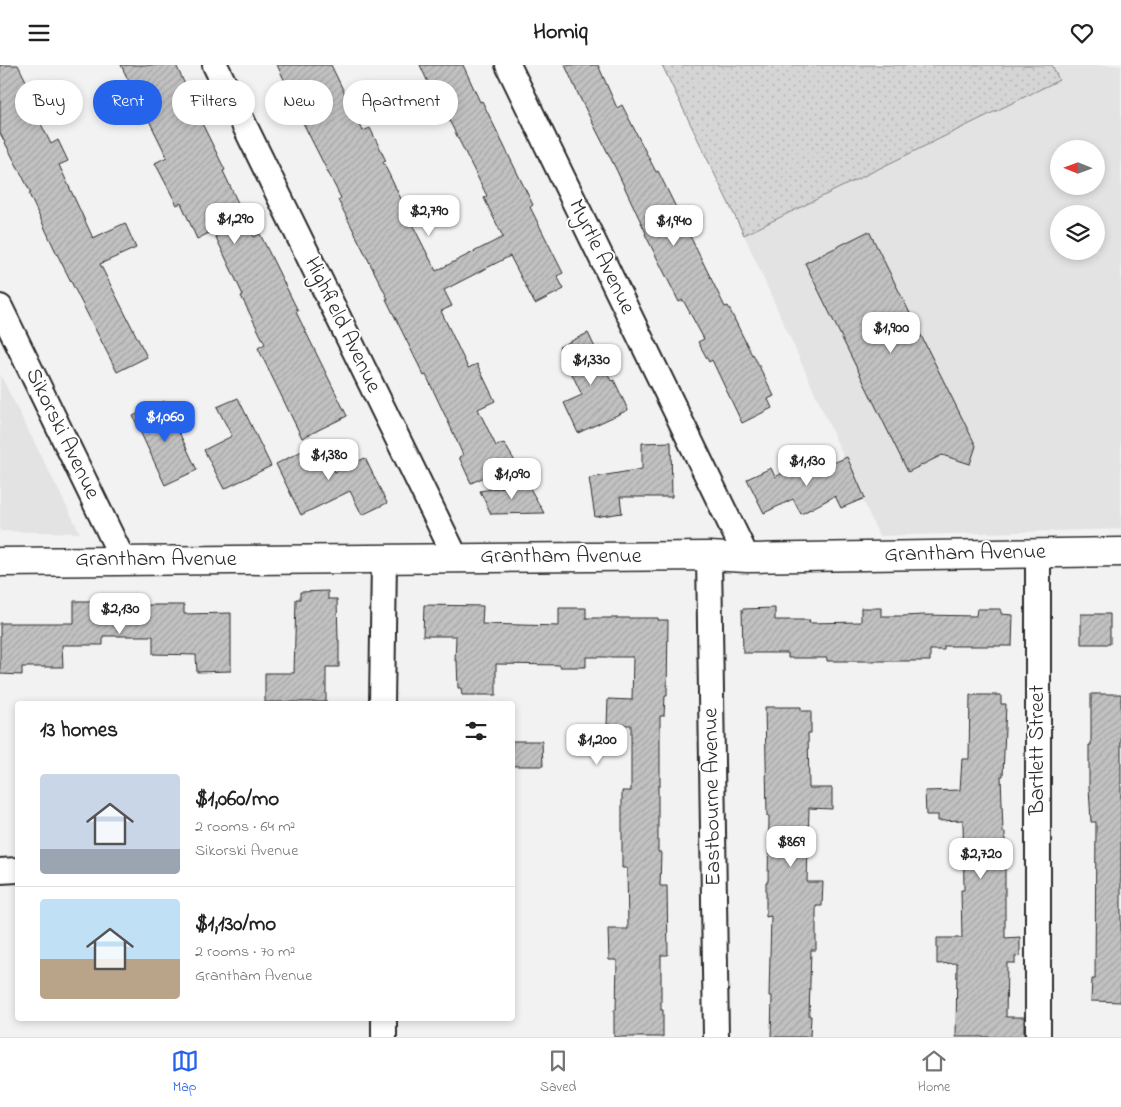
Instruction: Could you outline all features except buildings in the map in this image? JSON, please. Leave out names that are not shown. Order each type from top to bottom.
[{"type":"street","name":"Highfield Avenue","points":[[215,65],[456,558]]},
{"type":"street","name":"Myrtle Avenue","points":[[508,65],[747,557]]},
{"type":"street","name":"Sikorski Avenue","points":[[0,307],[123,560]]},
{"type":"street","name":"Grantham Avenue","points":[[0,562],[747,557],[1121,552]]},
{"type":"street","name":"Bartlett Street","points":[[1038,554],[1038,1037]]},
{"type":"street","name":"Eastbourne Avenue","points":[[709,556],[716,1037]]},
{"type":"street","points":[[382,701],[384,559]]},
{"type":"street","points":[[0,871],[15,870]]},
{"type":"street","points":[[384,1021],[384,1037]]},
{"type":"shaded area","points":[[662,65],[1052,65],[1059,80],[744,235]]},
{"type":"shaded area","points":[[1052,65],[1121,65],[1121,529],[879,536],[744,235],[1059,80]]},
{"type":"shaded area","points":[[0,374],[80,533],[0,531]]}]
